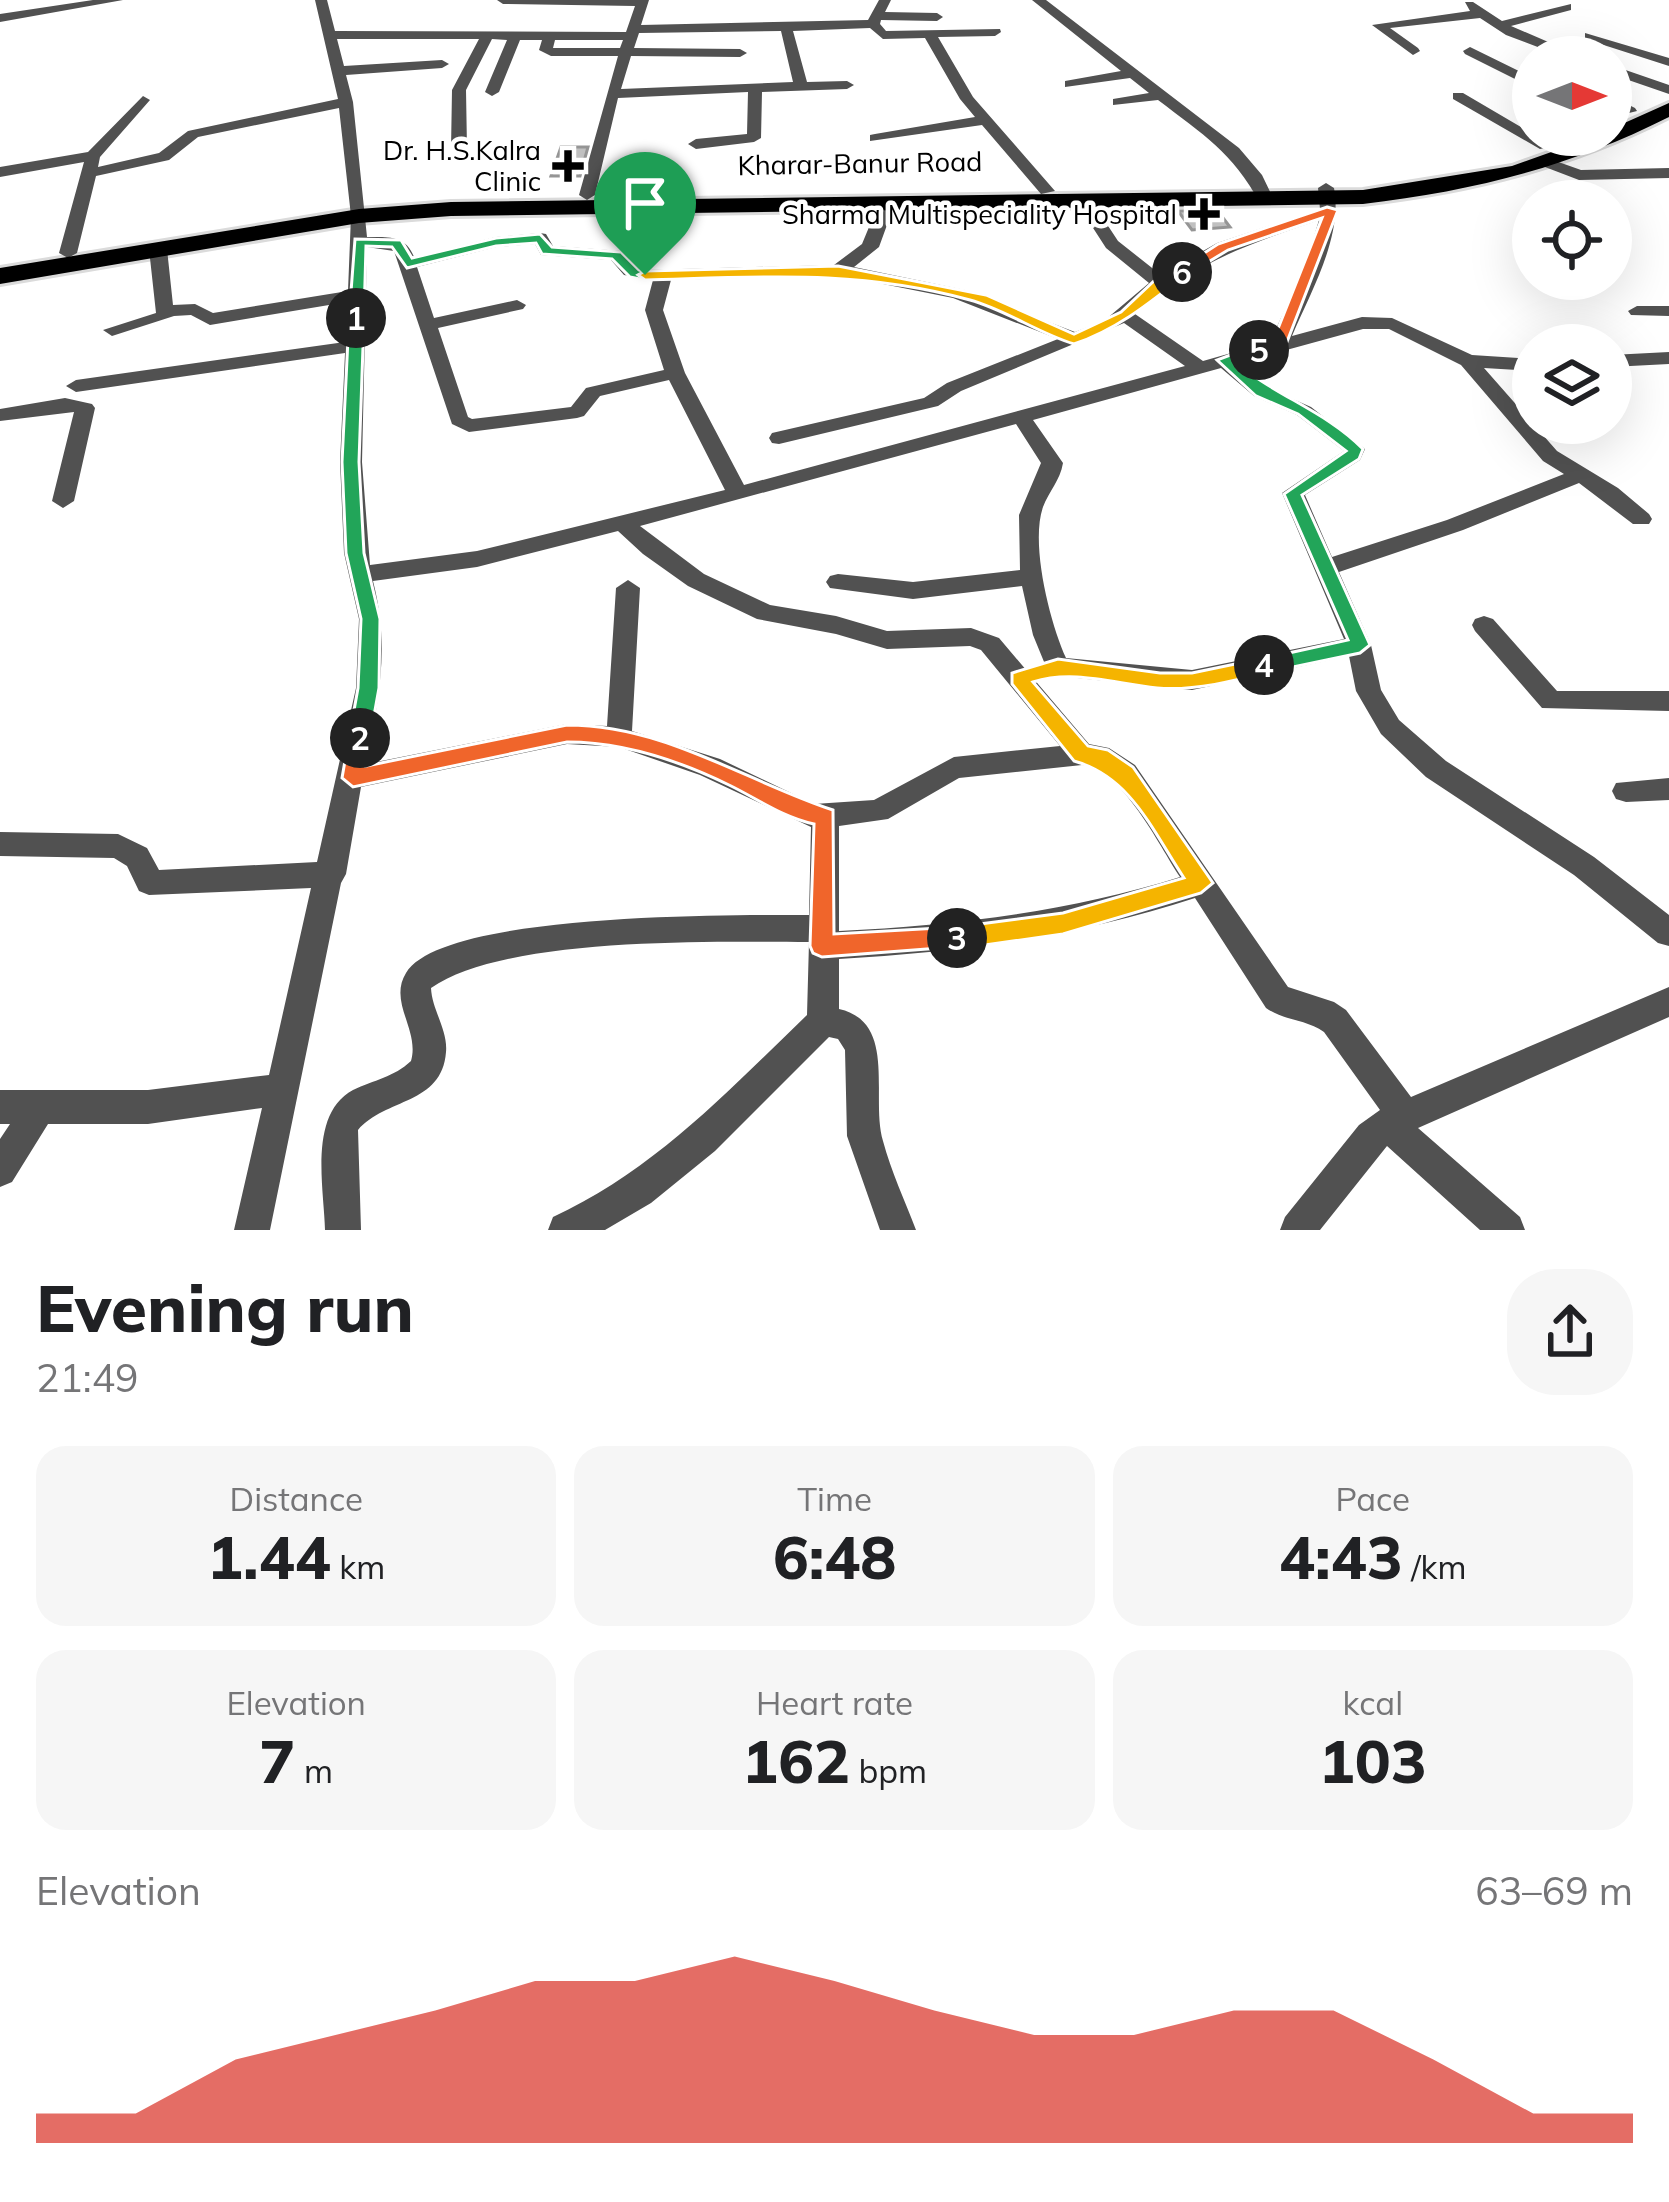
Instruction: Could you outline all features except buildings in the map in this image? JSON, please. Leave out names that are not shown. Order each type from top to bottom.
[{"type":"highway","points":[[1632,105],[1669,91]]},
{"type":"highway","points":[[1632,124],[1669,110]]},
{"type":"highway","points":[[0,276],[358,222],[525,206],[1265,195],[1330,199],[1479,184],[1546,156]]},
{"type":"highway","name":"Kharar-Banur Road","points":[[0,264],[587,195],[1047,191],[1265,195]]},
{"type":"street","points":[[0,18],[61,4],[117,0]]},
{"type":"street","points":[[252,1230],[369,688],[370,625],[358,574],[350,462],[358,222],[346,102],[321,0]]},
{"type":"street","points":[[503,0],[643,1],[612,94],[587,195]]},
{"type":"street","points":[[874,20],[885,0]]},
{"type":"street","points":[[1038,0],[1234,151],[1265,195]]},
{"type":"street","points":[[1462,0],[1525,36]]},
{"type":"street","points":[[1500,25],[1567,7]]},
{"type":"street","points":[[1414,51],[1378,25],[1481,14]]},
{"type":"street","points":[[329,34],[632,33],[937,16]]},
{"type":"street","points":[[874,20],[883,34],[994,32]]},
{"type":"street","points":[[1590,36],[1613,24]]},
{"type":"street","points":[[786,27],[801,86]]},
{"type":"street","points":[[459,149],[459,90],[488,34]]},
{"type":"street","points":[[492,92],[516,34]]},
{"type":"street","points":[[929,34],[946,69],[1047,191]]},
{"type":"street","points":[[550,35],[546,50],[551,52],[740,53]]},
{"type":"street","points":[[1632,50],[1669,62]]},
{"type":"street","points":[[1470,51],[1512,73]]},
{"type":"street","points":[[338,70],[442,64]]},
{"type":"street","points":[[1070,84],[1133,73]]},
{"type":"street","points":[[1632,77],[1669,91]]},
{"type":"street","points":[[612,94],[848,86]]},
{"type":"street","points":[[696,144],[754,138],[755,88]]},
{"type":"street","points":[[1118,102],[1161,94]]},
{"type":"street","points":[[1458,97],[1512,132]]},
{"type":"street","points":[[68,253],[91,165],[143,100]]},
{"type":"street","points":[[0,172],[164,157],[193,134],[346,102]]},
{"type":"street","points":[[874,138],[985,120]]},
{"type":"street","points":[[1550,156],[1579,175],[1669,173]]},
{"type":"street","points":[[779,438],[931,402],[954,387],[1074,340],[1126,316],[1160,283],[1223,247],[1330,199]]},
{"type":"street","points":[[1279,344],[1330,199]]},
{"type":"street","points":[[1083,200],[1112,244],[1160,283]]},
{"type":"street","points":[[838,270],[869,247],[887,202]]},
{"type":"street","points":[[358,222],[397,243],[430,324],[459,420],[469,426],[577,412],[593,392],[674,373]]},
{"type":"street","points":[[407,264],[496,242],[540,238],[547,251],[609,253],[621,258],[635,274],[838,270],[980,298],[1074,340]]},
{"type":"street","points":[[158,250],[167,311]]},
{"type":"street","points":[[663,276],[655,310],[674,373],[738,494]]},
{"type":"street","points":[[112,330],[158,321],[167,311],[195,309],[210,319],[357,295]]},
{"type":"street","points":[[430,324],[518,304]]},
{"type":"street","points":[[1637,311],[1669,311]]},
{"type":"street","points":[[1126,316],[1262,392],[1304,410],[1354,449],[1353,455],[1293,494],[1360,645],[1369,691],[1390,727],[1436,769],[1584,866],[1669,933]]},
{"type":"street","points":[[358,574],[455,563],[623,523],[1279,344],[1376,322],[1392,324],[1468,361],[1512,364]]},
{"type":"street","points":[[76,386],[355,346]]},
{"type":"street","points":[[1632,360],[1669,358]]},
{"type":"street","points":[[1468,361],[1550,456],[1610,493],[1641,519]]},
{"type":"street","points":[[0,415],[65,404],[85,408],[63,501]]},
{"type":"street","points":[[1019,416],[1052,463],[1047,486],[1030,512],[1034,576],[1046,642],[1058,667]]},
{"type":"street","points":[[1324,568],[1454,525],[1578,476]]},
{"type":"street","points":[[623,523],[665,560],[745,606],[887,640],[982,639],[1082,754]]},
{"type":"street","points":[[838,582],[917,594],[1034,576]]},
{"type":"street","points":[[619,736],[628,588]]},
{"type":"street","points":[[1484,625],[1551,701],[1669,701]]},
{"type":"street","points":[[1019,679],[1058,667],[1160,681],[1192,680],[1360,645]]},
{"type":"street","points":[[353,778],[567,734],[619,736],[710,766],[796,811],[825,817],[878,811],[954,768],[1100,756],[1125,773],[1259,967],[1277,1001],[1324,1012],[1335,1021],[1396,1120],[1507,1230]]},
{"type":"street","points":[[1626,791],[1668,790]]},
{"type":"street","points":[[566,1230],[604,1215],[651,1184],[824,1021],[825,817]]},
{"type":"street","points":[[0,844],[118,846],[137,857],[149,881],[158,883],[332,874]]},
{"type":"street","points":[[344,1230],[340,1134],[344,1119],[350,1108],[409,1084],[423,1072],[432,1040],[414,992],[415,982],[426,970],[493,949],[558,938],[1023,930],[1137,905],[1201,883]]},
{"type":"street","points":[[1298,1230],[1371,1136],[1396,1120],[1669,1002]]},
{"type":"street","points":[[824,1021],[846,1025],[856,1034],[861,1050],[864,1136],[898,1230]]},
{"type":"street","points":[[0,1107],[148,1107],[284,1089]]},
{"type":"street","points":[[0,1170],[39,1108]]},
{"type":"place","name":"Dr. H.S.Kalra Clinic","points":[[568,166]]},
{"type":"place","name":"Sharma Multispeciality Hospital","points":[[1204,214]]},
{"type":"route","points":[[1332,210],[1279,344],[1224,360],[1270,398],[1304,410],[1354,449],[1353,455],[1301,484],[1293,494],[1360,645],[1192,680],[1160,681],[1058,667],[1019,679],[1082,754],[1100,756],[1125,773],[1201,883],[1137,905],[1004,933],[822,946],[825,817],[796,811],[710,766],[651,745],[586,732],[353,778],[369,688],[370,625],[355,553],[350,462],[360,242],[397,243],[407,264],[496,242],[540,238],[547,251],[600,251],[616,255],[635,274],[645,275],[838,270],[889,277],[980,298],[1074,340],[1126,316],[1160,283],[1223,247],[1332,210]]}]
